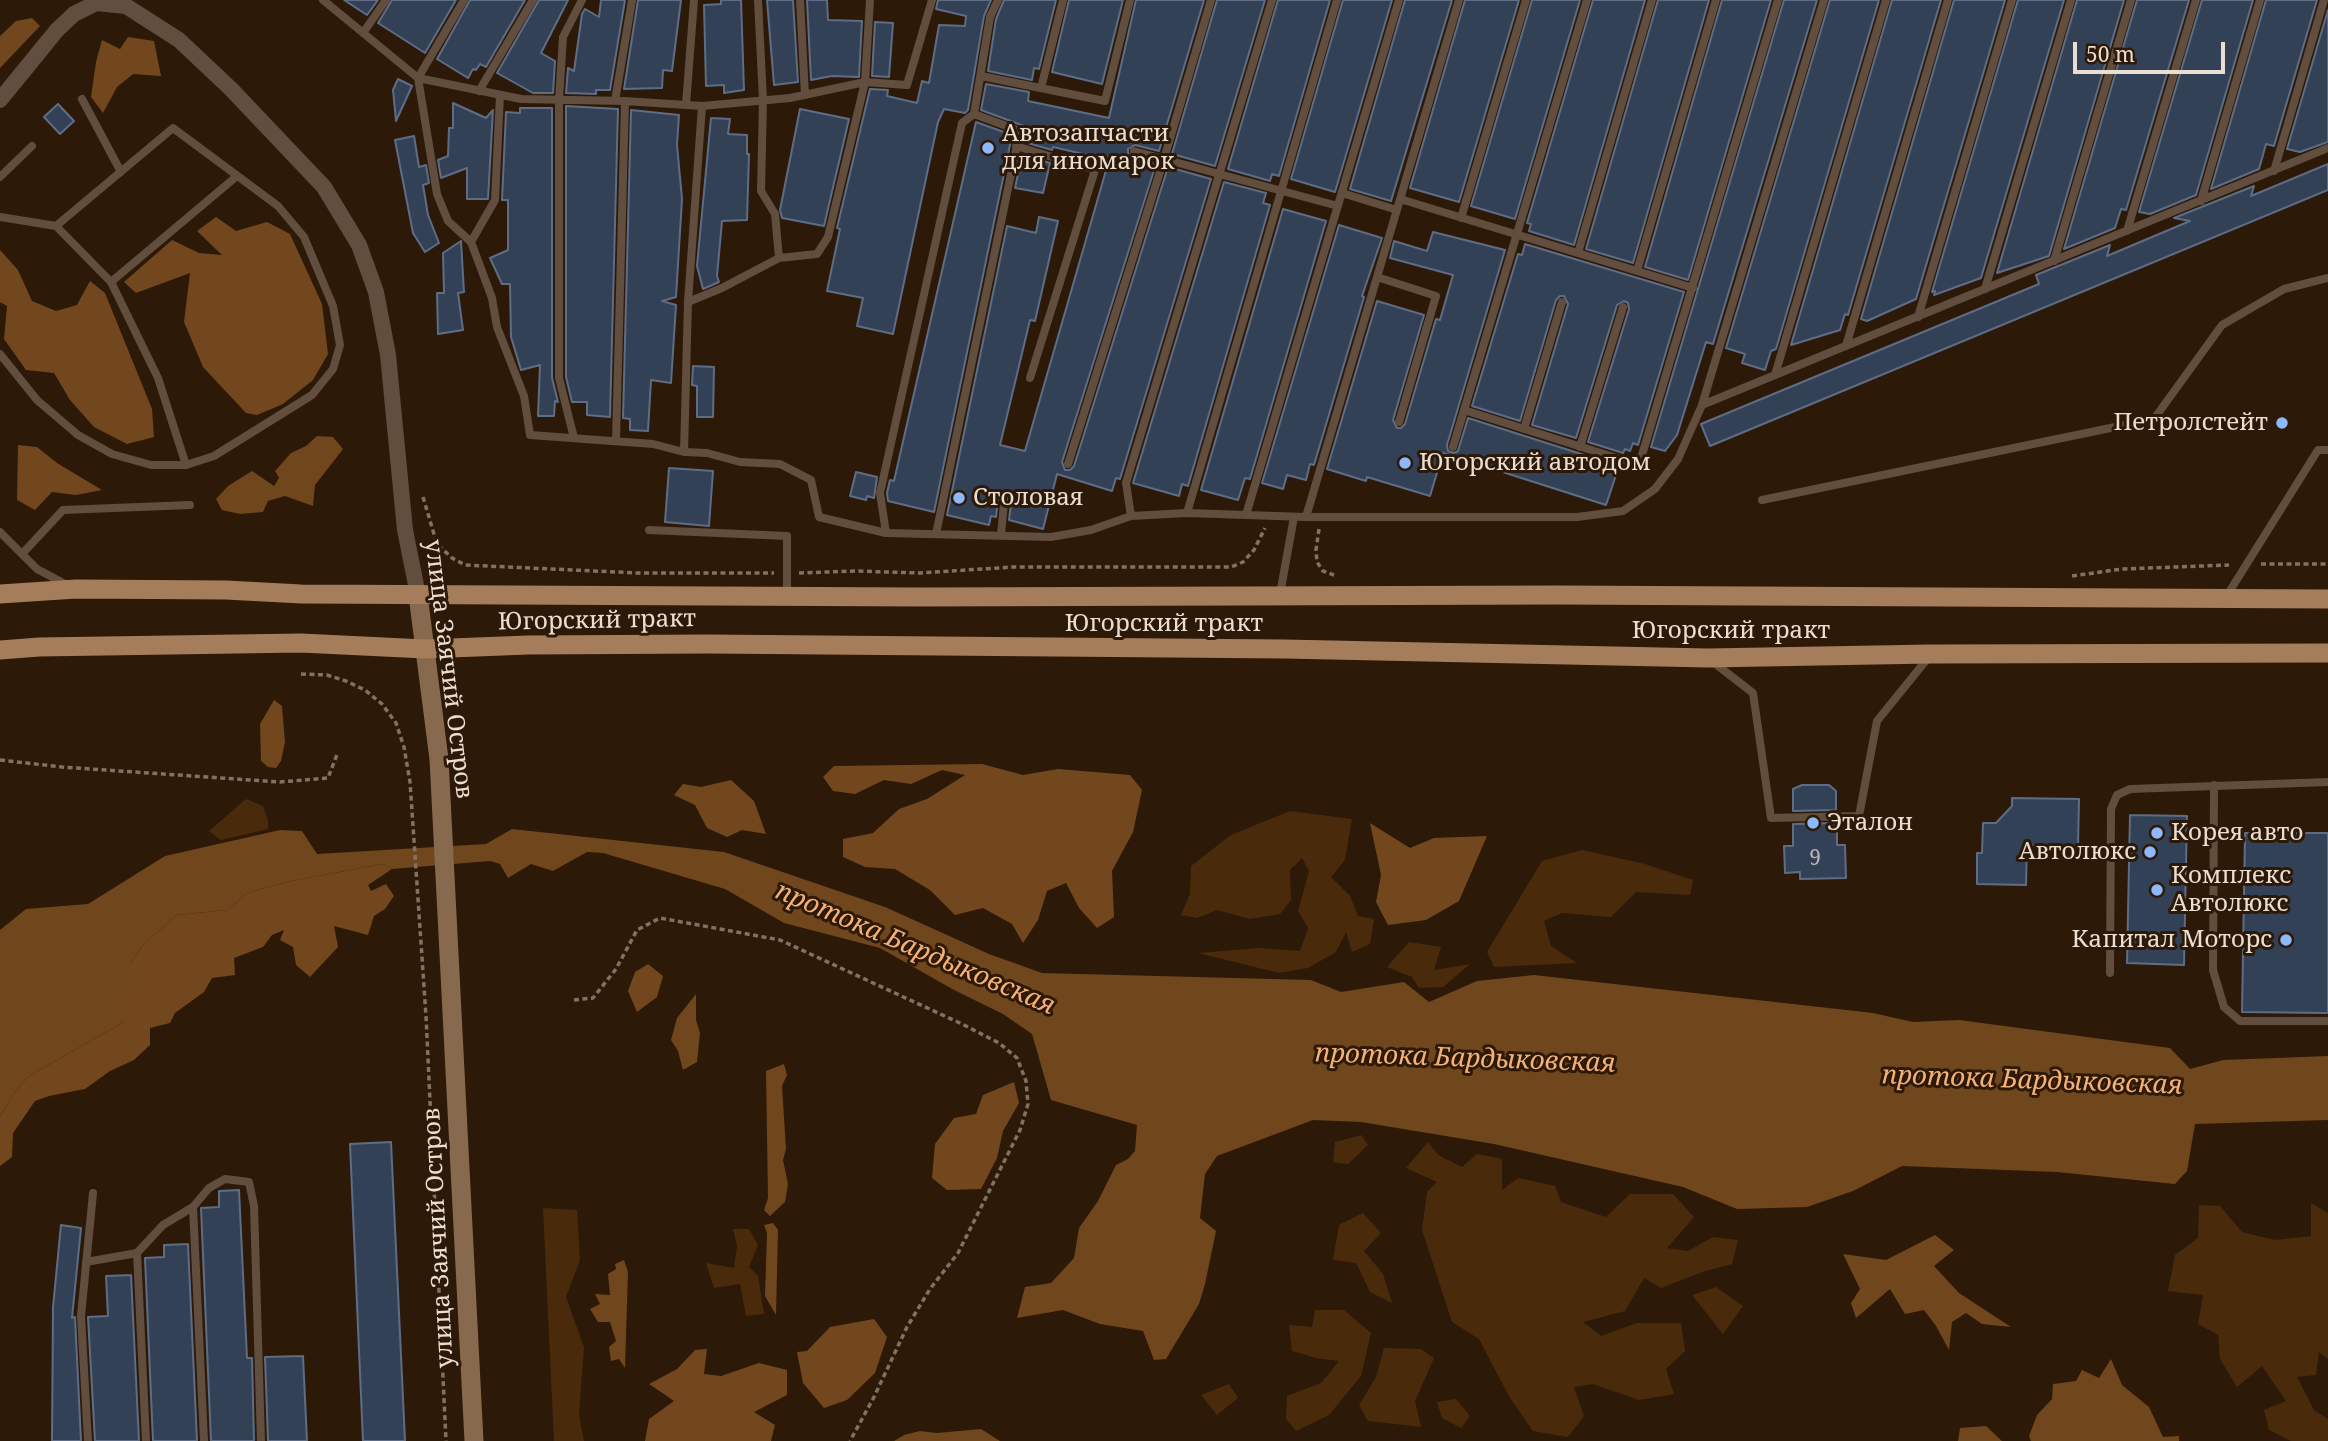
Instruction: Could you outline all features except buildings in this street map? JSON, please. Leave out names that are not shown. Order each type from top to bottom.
[{"type":"main road","name":"Югорский тракт","points":[[0,594],[75,589],[418,595],[2328,598]]},
{"type":"main road","name":"улица Заячий Остров","points":[[418,595],[439,759],[474,1441]]},
{"type":"main road","name":"Югорский тракт","points":[[0,650],[301,643],[425,649],[528,645],[737,645],[1284,649],[1708,657],[2328,653]]},
{"type":"street","points":[[0,100],[57,30],[74,14],[96,4],[122,2]]},
{"type":"street","name":"улица Заячий Остров","points":[[122,2],[179,40],[231,89],[324,187],[359,244],[376,292],[388,355],[401,500],[418,595]]},
{"type":"lane","points":[[323,0],[418,78],[521,99],[702,106],[805,95],[865,82],[907,85],[932,0]]},
{"type":"lane","points":[[363,33],[386,0]]},
{"type":"lane","points":[[464,0],[418,78],[437,194],[449,221],[471,242],[492,298],[497,327],[524,396],[530,435],[653,444],[684,452],[707,453],[740,462],[780,464],[811,480],[818,517],[887,533],[1051,537],[1091,530],[1130,516],[1186,513],[1294,517],[1577,517],[1623,511],[1655,489],[1678,459],[1702,405],[1824,0]]},
{"type":"lane","points":[[479,91],[533,0]]},
{"type":"lane","points":[[574,438],[559,378],[559,100],[563,37],[582,0]]},
{"type":"lane","points":[[615,101],[632,0]]},
{"type":"lane","points":[[686,105],[694,0]]},
{"type":"lane","points":[[758,0],[763,100],[761,191],[775,214],[779,258]]},
{"type":"lane","points":[[800,0],[805,95]]},
{"type":"lane","points":[[688,302],[722,288],[779,258],[817,254],[828,237],[865,82],[870,0]]},
{"type":"lane","points":[[887,533],[880,493],[962,122],[974,114],[990,17],[998,0]]},
{"type":"lane","points":[[1041,88],[1063,0]]},
{"type":"lane","points":[[981,76],[1105,101],[1130,0]]},
{"type":"lane","points":[[1068,464],[1211,0]]},
{"type":"lane","points":[[1130,516],[1126,483],[1272,0]]},
{"type":"lane","points":[[1186,513],[1337,0]]},
{"type":"lane","points":[[1246,515],[1399,0]]},
{"type":"lane","points":[[1306,517],[1459,0]]},
{"type":"lane","points":[[1461,218],[1526,0]]},
{"type":"lane","points":[[1453,447],[1587,0]]},
{"type":"lane","points":[[1578,253],[1652,0]]},
{"type":"lane","points":[[1636,271],[1716,0]]},
{"type":"lane","points":[[1464,410],[1639,465],[1778,0]]},
{"type":"lane","points":[[1775,375],[1886,0]]},
{"type":"lane","points":[[1846,346],[1948,0]]},
{"type":"lane","points":[[1918,317],[2012,0]]},
{"type":"lane","points":[[1985,289],[2071,0]]},
{"type":"lane","points":[[2054,261],[2132,0]]},
{"type":"lane","points":[[2127,231],[2196,0]]},
{"type":"lane","points":[[2201,201],[2260,0]]},
{"type":"lane","points":[[2274,170],[2324,0]]},
{"type":"lane","points":[[471,242],[495,200],[499,95]]},
{"type":"lane","points":[[82,99],[121,172]]},
{"type":"lane","points":[[616,441],[625,101]]},
{"type":"lane","points":[[684,452],[688,302],[702,106]]},
{"type":"lane","points":[[936,534],[1020,131],[974,114]]},
{"type":"lane","points":[[0,354],[37,400],[78,435],[112,454],[151,465],[186,465],[214,457],[312,395],[334,369],[340,345],[333,306],[304,237],[278,206],[173,128],[56,226]]},
{"type":"lane","points":[[0,177],[32,146]]},
{"type":"lane","points":[[1016,146],[1095,170],[1031,378]]},
{"type":"lane","points":[[1702,405],[2328,148]]},
{"type":"lane","points":[[1134,151],[1338,206]]},
{"type":"lane","points":[[111,282],[237,176]]},
{"type":"lane","points":[[1342,193],[1397,210]]},
{"type":"lane","points":[[1400,199],[1693,288]]},
{"type":"lane","points":[[0,217],[56,226],[111,282],[158,378],[186,465]]},
{"type":"lane","points":[[1377,277],[1436,296],[1399,422]]},
{"type":"lane","points":[[1762,500],[2154,419],[2222,325],[2284,289],[2328,278]]},
{"type":"lane","points":[[1524,429],[1562,302]]},
{"type":"lane","points":[[1580,447],[1623,307]]},
{"type":"lane","points":[[2225,598],[2318,450],[2328,450]]},
{"type":"lane","points":[[1002,535],[1004,503]]},
{"type":"lane","points":[[22,554],[63,510],[190,505]]},
{"type":"lane","points":[[1279,597],[1294,517]]},
{"type":"lane","points":[[649,530],[787,536],[787,596]]},
{"type":"lane","points":[[0,532],[37,569],[75,589]]},
{"type":"lane","points":[[1708,657],[1753,693],[1771,818],[1859,816],[1877,721],[1931,654]]},
{"type":"lane","points":[[2110,974],[2111,808],[2117,795],[2130,789],[2328,782]]},
{"type":"lane","points":[[2214,785],[2213,970],[2224,1007],[2239,1021],[2328,1021]]},
{"type":"lane","points":[[86,1262],[137,1253],[163,1226],[193,1207],[209,1188],[225,1179],[249,1182],[254,1206],[261,1441]]},
{"type":"lane","points":[[88,1441],[82,1316],[93,1194]]},
{"type":"lane","points":[[193,1207],[204,1441]]},
{"type":"lane","points":[[137,1253],[146,1441]]},
{"type":"path","points":[[423,497],[437,544],[452,558],[466,565],[638,573],[920,573],[1013,566],[1231,567],[1243,562],[1254,550],[1269,516]]},
{"type":"path","points":[[301,674],[327,675],[365,690],[382,704],[396,723],[404,747],[410,782],[421,939],[446,1441]]},
{"type":"path","points":[[0,760],[62,767],[280,782],[328,778],[338,752]]},
{"type":"path","points":[[574,1000],[593,998],[616,969],[637,930],[660,918],[780,940],[962,1024],[999,1043],[1017,1058],[1026,1081],[1028,1104],[1020,1130],[958,1254],[930,1289],[907,1327],[850,1441]]},
{"type":"shaded area","points":[[32,18],[40,26],[0,68],[0,36],[16,21]]},
{"type":"shaded area","points":[[128,37],[154,41],[161,76],[133,74],[117,87],[103,113],[91,97],[102,40],[120,49]]},
{"type":"shaded area","points":[[216,217],[236,231],[267,222],[290,234],[322,304],[328,354],[313,380],[283,404],[257,415],[246,413],[203,367],[184,322],[190,273],[136,293],[124,282],[172,240],[199,253],[222,255],[197,231]]},
{"type":"shaded area","points":[[0,250],[18,270],[32,301],[56,311],[77,305],[90,281],[105,293],[152,409],[154,437],[127,444],[94,427],[70,400],[54,373],[26,370],[4,339],[7,306],[0,302]]},
{"type":"shaded area","points":[[18,445],[37,447],[57,463],[102,490],[76,495],[52,492],[35,510],[17,500]]},
{"type":"shaded area","points":[[274,700],[282,706],[285,742],[281,761],[276,768],[268,767],[261,761],[260,724]]},
{"type":"shaded area","points":[[982,764],[1023,775],[1058,769],[1130,775],[1142,790],[1133,832],[1112,871],[1114,917],[1097,928],[1079,908],[1066,883],[1047,891],[1038,920],[1023,943],[1012,924],[983,908],[955,915],[930,890],[895,869],[865,867],[843,857],[843,839],[873,833],[899,809],[927,799],[965,775],[942,770],[911,784],[884,780],[855,794],[833,791],[823,777],[834,766]]},
{"type":"shaded area","points":[[731,780],[754,801],[766,834],[742,830],[727,837],[707,828],[695,805],[674,795],[683,784],[701,787]]},
{"type":"shaded area","points":[[246,799],[263,806],[268,829],[221,840],[209,831]]},
{"type":"shaded area","points":[[1290,811],[1352,819],[1345,860],[1331,877],[1350,896],[1358,916],[1374,919],[1370,944],[1352,952],[1346,932],[1336,952],[1308,968],[1279,973],[1198,953],[1259,948],[1300,951],[1308,928],[1298,911],[1309,871],[1302,858],[1290,870],[1291,900],[1280,914],[1250,919],[1217,910],[1197,918],[1181,915],[1190,894],[1191,866],[1231,835]]},
{"type":"shaded area","points":[[1370,823],[1410,848],[1434,838],[1487,836],[1459,901],[1426,920],[1388,925],[1376,902],[1381,875]]},
{"type":"shaded area","points":[[1582,850],[1645,864],[1693,880],[1690,895],[1636,892],[1611,917],[1562,913],[1544,921],[1551,946],[1577,963],[1494,967],[1487,952],[1542,861]]},
{"type":"shaded area","points":[[383,864],[392,869],[368,885],[371,891],[386,884],[394,896],[385,909],[374,916],[368,935],[334,926],[338,947],[310,977],[296,965],[293,947],[280,940],[284,930],[272,935],[263,947],[234,958],[235,975],[212,978],[204,992],[175,1013],[170,1023],[150,1028],[150,1045],[134,1060],[110,1071],[85,1089],[35,1101],[13,1133],[12,1157],[0,1166],[0,1117],[15,1092],[29,1076],[124,1022],[129,995],[130,964],[143,945],[177,915],[228,910],[247,893],[291,881]]},
{"type":"shaded area","points":[[1409,942],[1441,947],[1434,970],[1470,964],[1443,987],[1419,988],[1412,977],[1387,967]]},
{"type":"shaded area","points":[[648,964],[663,976],[657,997],[637,1012],[628,991],[635,972]]},
{"type":"shaded area","points":[[1014,1082],[1019,1103],[1003,1131],[997,1158],[981,1189],[947,1190],[932,1178],[935,1144],[954,1118],[976,1114],[983,1095]]},
{"type":"shaded area","points":[[1361,1135],[1368,1145],[1348,1164],[1333,1162],[1335,1142]]},
{"type":"shaded area","points":[[1428,1142],[1438,1155],[1462,1167],[1477,1154],[1502,1159],[1502,1190],[1518,1178],[1555,1186],[1561,1202],[1606,1217],[1630,1194],[1673,1194],[1694,1217],[1667,1248],[1688,1251],[1713,1237],[1738,1240],[1732,1264],[1661,1288],[1644,1278],[1625,1311],[1583,1322],[1601,1336],[1637,1323],[1681,1323],[1685,1351],[1666,1369],[1674,1394],[1639,1400],[1593,1384],[1574,1387],[1584,1416],[1568,1437],[1533,1431],[1510,1398],[1479,1339],[1452,1322],[1422,1230],[1427,1192],[1437,1182],[1406,1168]]},
{"type":"shaded area","points":[[2311,1203],[2328,1213],[2328,1359],[2319,1352],[2316,1375],[2297,1377],[2314,1410],[2328,1419],[2328,1441],[2291,1441],[2269,1430],[2264,1410],[2286,1401],[2262,1366],[2237,1387],[2220,1359],[2218,1335],[2198,1324],[2203,1295],[2168,1291],[2175,1255],[2198,1238],[2199,1205],[2220,1206],[2242,1232],[2275,1240],[2311,1236]]},
{"type":"shaded area","points":[[543,1208],[577,1210],[580,1260],[566,1297],[584,1347],[579,1415],[584,1441],[554,1441]]},
{"type":"shaded area","points":[[1363,1213],[1381,1233],[1364,1251],[1383,1274],[1392,1303],[1370,1292],[1356,1263],[1333,1260],[1339,1225]]},
{"type":"shaded area","points":[[733,1229],[749,1229],[758,1245],[749,1267],[758,1276],[764,1314],[746,1316],[740,1284],[714,1288],[706,1263],[734,1268],[737,1246]]},
{"type":"shaded area","points":[[1716,1287],[1743,1306],[1723,1334],[1692,1295]]},
{"type":"shaded area","points":[[1315,1310],[1344,1310],[1371,1333],[1361,1376],[1329,1415],[1296,1431],[1286,1419],[1287,1396],[1321,1383],[1339,1361],[1292,1351],[1289,1325],[1312,1327]]},
{"type":"shaded area","points":[[874,1319],[887,1337],[875,1373],[847,1400],[824,1408],[803,1383],[797,1352],[807,1351],[830,1327]]},
{"type":"shaded area","points":[[1384,1348],[1421,1349],[1434,1358],[1415,1401],[1421,1427],[1368,1421],[1359,1405],[1376,1377]]},
{"type":"shaded area","points":[[707,1349],[704,1374],[721,1376],[759,1363],[787,1370],[787,1395],[754,1412],[775,1425],[771,1441],[645,1441],[649,1419],[674,1401],[649,1384],[677,1369],[695,1350]]},
{"type":"shaded area","points":[[1229,1384],[1238,1398],[1217,1415],[1201,1395]]},
{"type":"shaded area","points":[[1456,1399],[1470,1416],[1461,1428],[1442,1418],[1437,1402]]},
{"type":"water","points":[[317,436],[333,437],[343,449],[315,485],[313,506],[285,496],[268,501],[263,512],[240,514],[222,510],[216,499],[228,486],[252,471],[274,486],[279,478],[275,471],[291,453],[306,446]]},
{"type":"water","name":"протока Бардыковская","points":[[512,829],[724,852],[885,907],[989,954],[1042,973],[1311,980],[1341,992],[1404,982],[1429,1002],[1477,981],[1534,975],[1873,1013],[1913,1022],[1959,1020],[2170,1048],[2190,1069],[2223,1060],[2328,1056],[2328,1120],[2195,1124],[2187,1171],[2175,1184],[2057,1172],[1902,1166],[1853,1191],[1807,1207],[1737,1209],[1683,1187],[1494,1144],[1361,1122],[1313,1120],[1217,1156],[1205,1174],[1200,1218],[1216,1231],[1205,1284],[1199,1304],[1166,1359],[1154,1360],[1143,1331],[1100,1324],[1063,1310],[1017,1318],[1025,1287],[1051,1283],[1074,1258],[1079,1228],[1098,1201],[1116,1165],[1128,1159],[1135,1151],[1137,1125],[1051,1100],[1032,1034],[1003,1014],[880,948],[784,923],[725,889],[603,853],[587,852],[553,871],[531,864],[508,878],[500,864],[490,861],[392,869],[383,864],[291,881],[247,893],[228,910],[177,915],[143,945],[130,964],[137,986],[129,995],[134,1009],[124,1022],[29,1076],[15,1092],[0,1117],[0,930],[26,909],[88,904],[165,856],[280,830],[302,831],[317,854],[486,844]]},
{"type":"water","points":[[696,994],[696,1020],[700,1033],[697,1062],[683,1070],[678,1051],[671,1040],[677,1018]]},
{"type":"water","points":[[784,1064],[787,1075],[782,1086],[786,1149],[783,1160],[788,1184],[785,1202],[770,1216],[764,1210],[768,1198],[766,1071]]},
{"type":"water","points":[[773,1223],[778,1230],[776,1315],[765,1296],[767,1233],[764,1225]]},
{"type":"water","points":[[1935,1235],[1954,1250],[1934,1266],[1959,1293],[2011,1327],[1982,1324],[1966,1313],[1952,1322],[1949,1350],[1924,1310],[1905,1314],[1890,1289],[1856,1318],[1851,1303],[1860,1289],[1843,1254],[1886,1260]]},
{"type":"water","points":[[624,1260],[628,1272],[625,1368],[619,1359],[611,1361],[609,1347],[616,1341],[610,1322],[598,1322],[590,1309],[600,1304],[595,1294],[610,1295],[608,1274],[616,1269],[615,1264]]},
{"type":"water","points":[[2111,1359],[2122,1385],[2149,1407],[2163,1437],[2179,1436],[2179,1441],[2031,1441],[2029,1436],[2037,1415],[2052,1399],[2053,1384],[2076,1381],[2082,1370],[2099,1378]]},
{"type":"water","points":[[1986,1426],[2002,1441],[1958,1441],[1960,1428]]},
{"type":"water","points":[[981,1429],[1000,1441],[894,1441],[920,1431],[937,1433]]},
{"type":"place","name":"Автозапчасти для иномарок","points":[[988,148]]},
{"type":"place","name":"Петролстейт","points":[[2282,423]]},
{"type":"place","name":"Югорский автодом","points":[[1405,463]]},
{"type":"place","name":"Столовая","points":[[959,498]]},
{"type":"place","name":"Эталон","points":[[1813,823]]},
{"type":"place","name":"Корея авто","points":[[2157,833]]},
{"type":"place","name":"Автолюкс","points":[[2150,852]]},
{"type":"place","name":"Комплекс Автолюкс","points":[[2157,890]]},
{"type":"place","name":"Капитал Моторс","points":[[2286,940]]}]
